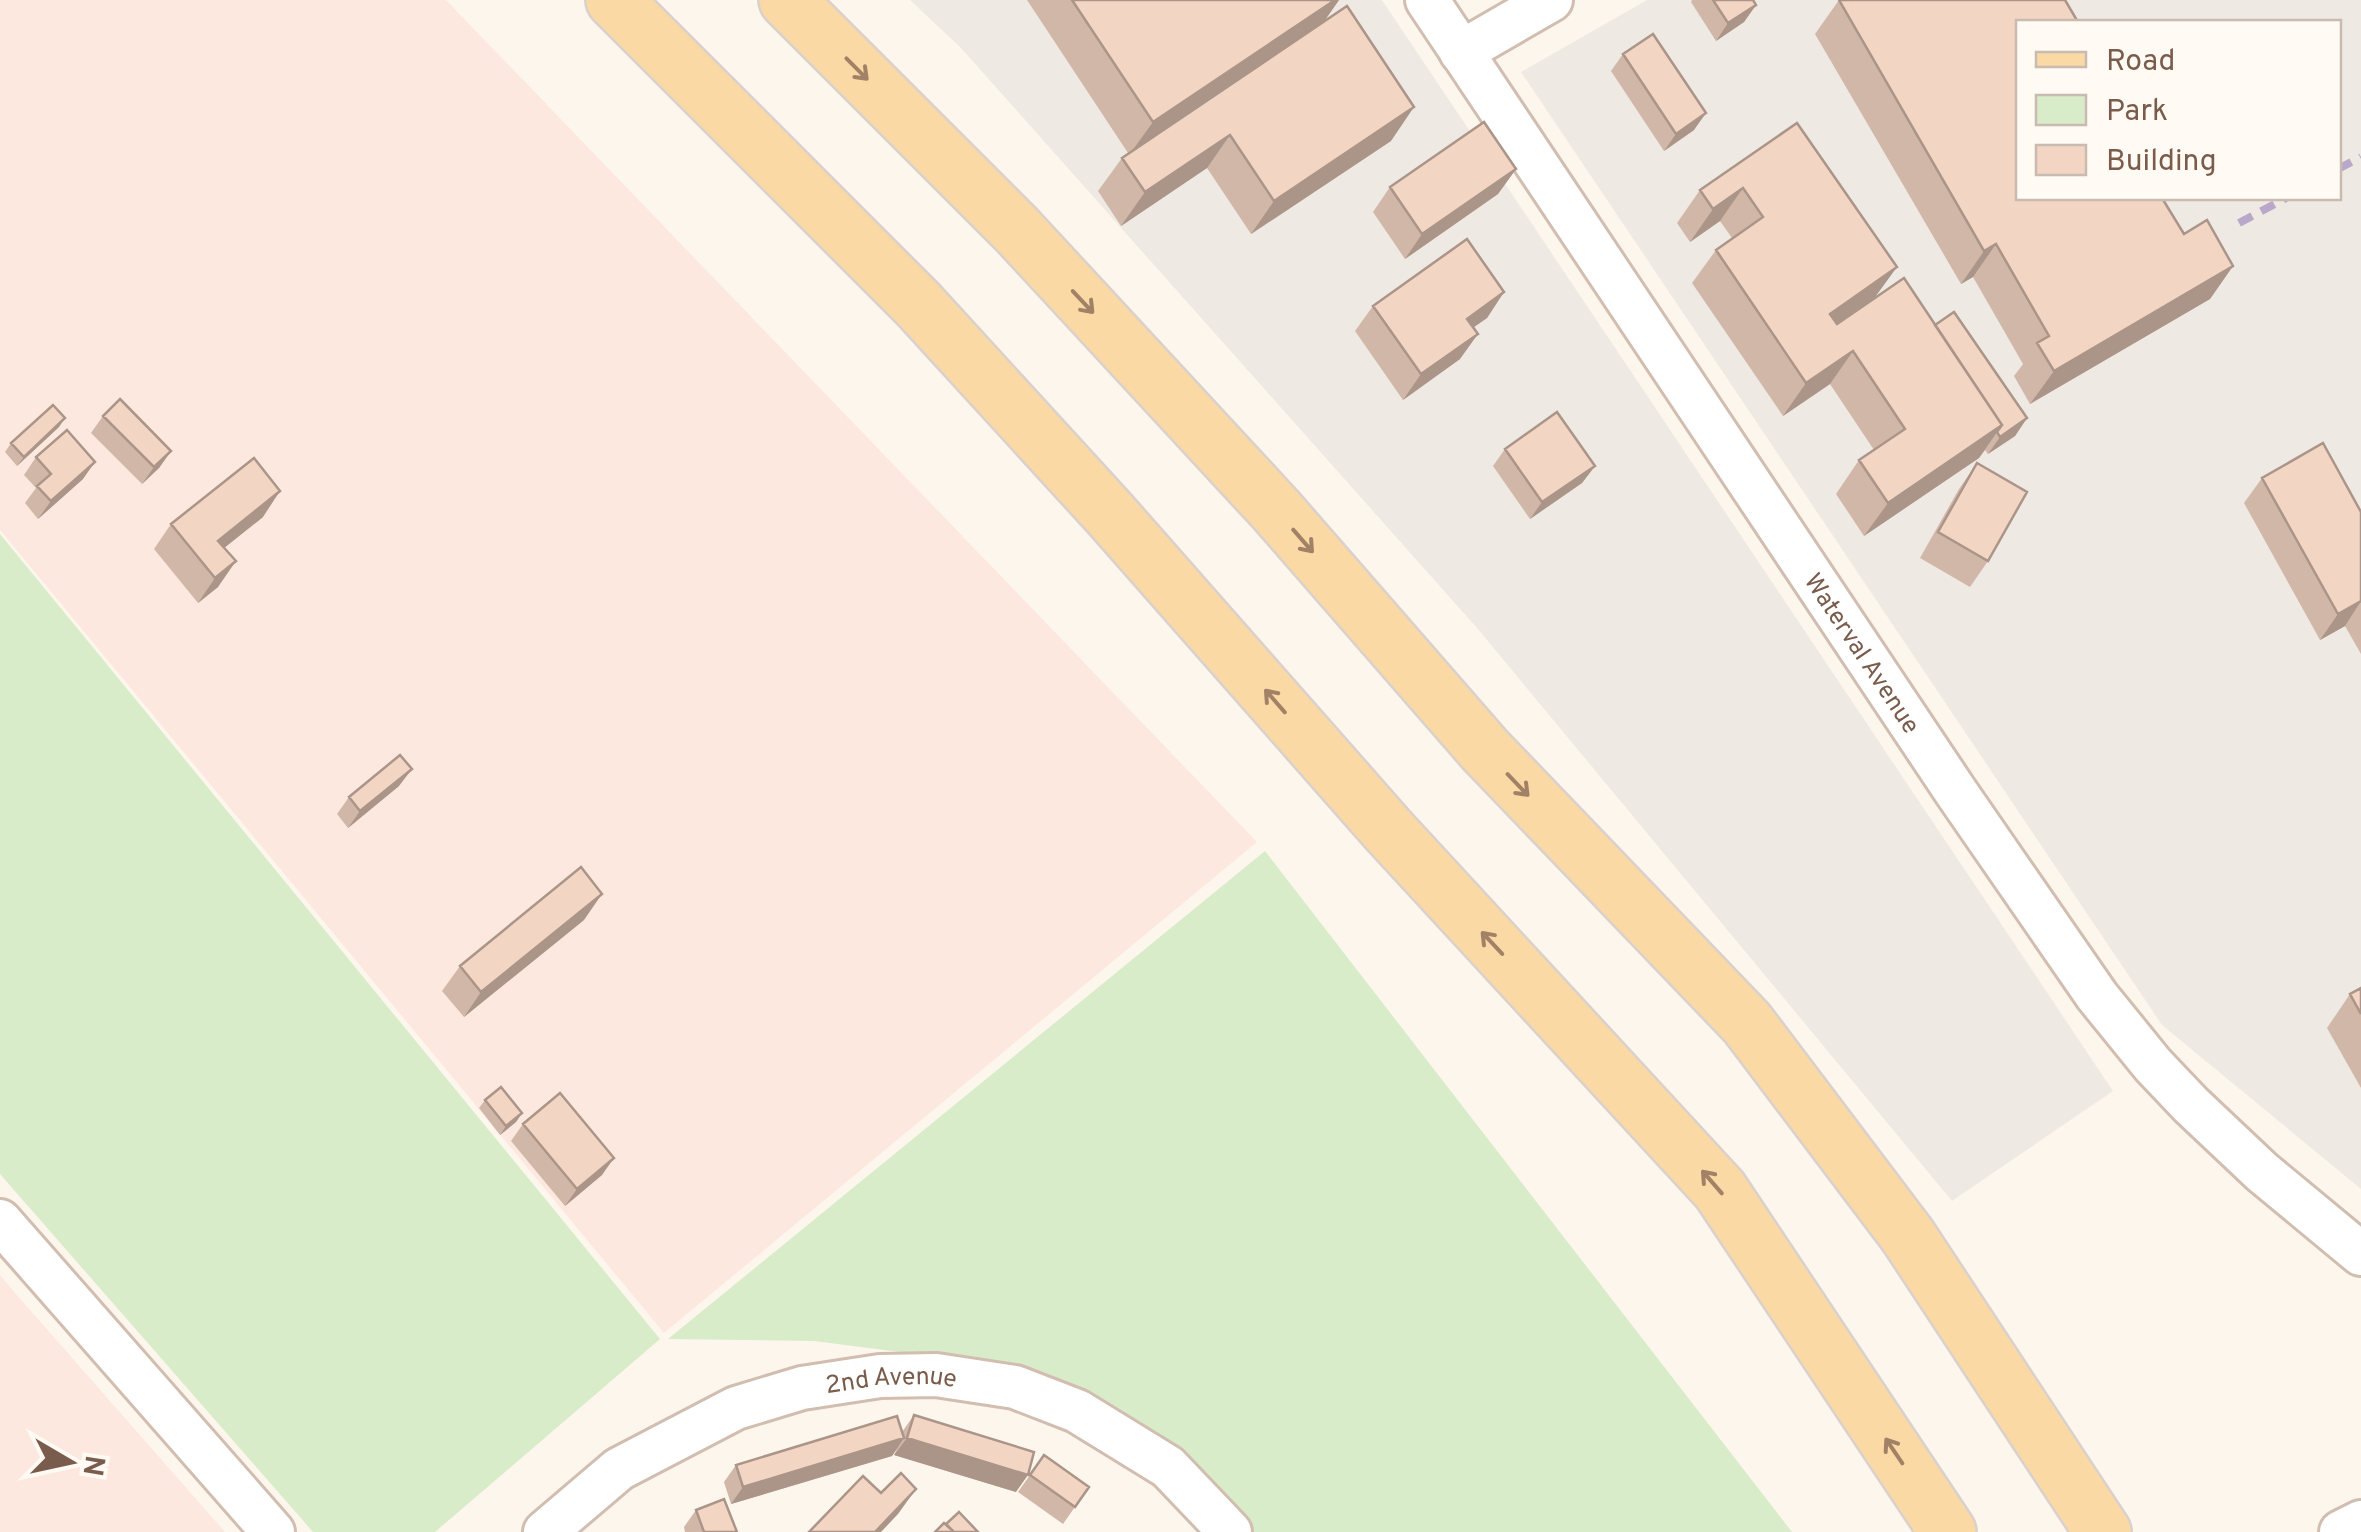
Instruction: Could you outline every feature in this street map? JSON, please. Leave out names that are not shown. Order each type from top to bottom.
[{"type":"main road","points":[[614,0],[918,304],[1110,514],[1388,830],[1720,1190],[1948,1532]]},
{"type":"main road","points":[[788,0],[1017,230],[1276,510],[1485,750],[1747,1023],[1908,1236],[2103,1532]]},
{"type":"street","name":"Waterval Avenue","points":[[1427,0],[1956,792],[2097,996],[2191,1104],[2262,1172],[2361,1254]]},
{"type":"street","points":[[1461,52],[1551,0]]},
{"type":"street","points":[[0,1221],[273,1532]]},
{"type":"street","name":"2nd Avenue","points":[[545,1532],[618,1469],[736,1408],[822,1385],[880,1376],[936,1375],[1015,1387],[1077,1411],[1168,1467],[1230,1532]]},
{"type":"street","points":[[2341,1532],[2361,1522]]},
{"type":"shaded area","points":[[0,0],[446,0],[1257,842],[664,1333],[0,530]]},
{"type":"shaded area","points":[[910,0],[1382,0],[2113,1091],[1952,1201],[1477,628],[961,48]]},
{"type":"shaded area","points":[[1647,0],[2361,0],[2361,1189],[2162,1025],[1521,72]]},
{"type":"shaded area","points":[[0,1275],[9,1286],[225,1532],[0,1532]]},
{"type":"green space","points":[[0,534],[660,1339],[435,1532],[313,1532],[0,1174]]},
{"type":"green space","points":[[1265,851],[1792,1532],[1227,1532],[1125,1435],[939,1357],[814,1341],[668,1339]]},
{"type":"building","points":[[1072,0],[1335,0],[1153,122]]},
{"type":"building","points":[[1713,0],[1753,0],[1756,5],[1728,23]]},
{"type":"building","points":[[1839,0],[2065,0],[2077,20],[2016,20],[2016,200],[2163,200],[2184,234],[2207,220],[2233,266],[2054,371],[2037,343],[2049,336],[1996,244],[1984,251]]},
{"type":"building","points":[[1347,6],[1414,107],[1274,201],[1230,135],[1145,192],[1122,158]]},
{"type":"building","points":[[1653,34],[1706,113],[1676,134],[1623,54]]},
{"type":"building","points":[[1484,122],[1516,169],[1422,234],[1390,187]]},
{"type":"building","points":[[1797,123],[1897,267],[1830,314],[1837,324],[1904,278],[2002,425],[1888,503],[1859,460],[1905,429],[1853,351],[1806,383],[1716,250],[1763,217],[1743,188],[1713,209],[1700,190]]},
{"type":"building","points":[[1467,239],[1504,292],[1467,319],[1478,334],[1421,374],[1373,306]]},
{"type":"building","points":[[1954,312],[2027,418],[2000,437],[1997,432],[2002,425],[1935,325]]},
{"type":"building","points":[[120,399],[171,451],[154,467],[103,416]]},
{"type":"building","points":[[53,405],[65,418],[24,457],[11,443]]},
{"type":"building","points":[[1557,412],[1595,466],[1542,502],[1505,449]]},
{"type":"building","points":[[67,430],[95,462],[51,501],[37,486],[51,474],[36,457]]},
{"type":"building","points":[[2323,443],[2361,512],[2361,601],[2338,614],[2262,478]]},
{"type":"building","points":[[254,458],[280,491],[218,541],[236,561],[215,578],[171,524]]},
{"type":"building","points":[[1977,463],[2027,492],[1988,561],[1938,532]]},
{"type":"building","points":[[400,755],[412,769],[360,811],[349,797]]},
{"type":"building","points":[[581,867],[602,894],[481,992],[460,966]]},
{"type":"building","points":[[2361,988],[2361,1014],[2350,994]]},
{"type":"building","points":[[501,1087],[522,1113],[506,1126],[485,1100]]},
{"type":"building","points":[[560,1093],[614,1158],[577,1189],[523,1124]]},
{"type":"building","points":[[914,1415],[1034,1452],[1028,1475],[907,1438]]},
{"type":"building","points":[[897,1416],[904,1438],[743,1487],[736,1465]]},
{"type":"building","points":[[1044,1455],[1089,1487],[1075,1507],[1030,1475]]},
{"type":"building","points":[[901,1473],[916,1489],[875,1532],[809,1532],[863,1476],[881,1493]]},
{"type":"building","points":[[724,1499],[737,1532],[704,1532],[696,1510]]},
{"type":"building","points":[[959,1512],[978,1532],[954,1532],[946,1524]]},
{"type":"building","points":[[944,1523],[954,1532],[935,1532]]},
{"type":"railway","points":[[2341,167],[2361,157]]},
{"type":"railway","points":[[2239,223],[2282,200]]}]
